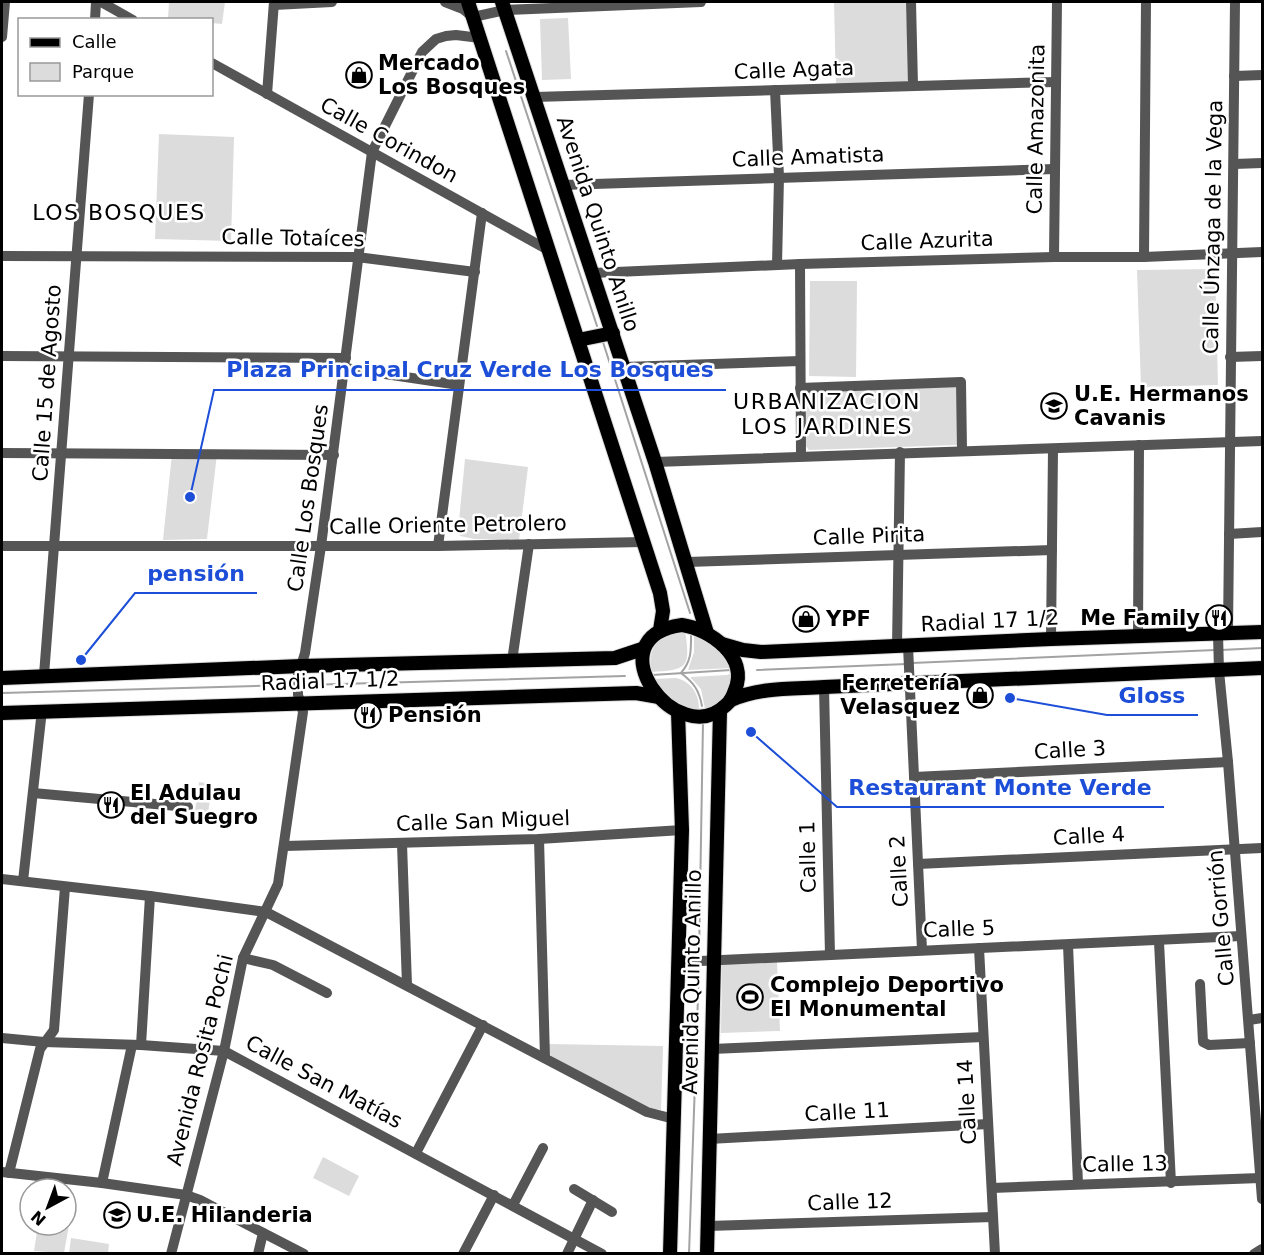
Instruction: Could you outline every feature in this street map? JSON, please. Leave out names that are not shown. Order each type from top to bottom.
[{"type":"main road","points":[[468,2],[643,542],[663,611],[660,630]]},
{"type":"main road","name":"Avenida Quinto Anillo","points":[[503,5],[655,462],[707,633]]},
{"type":"main road","points":[[578,340],[613,333]]},
{"type":"main road","points":[[731,700],[738,682],[737,666],[722,644],[707,633],[695,627],[682,625],[660,630],[642,649],[642,665],[646,679],[659,697],[678,712],[694,717],[707,717],[720,711],[731,700],[746,693],[760,691],[909,681],[1218,667],[1263,668]]},
{"type":"main road","name":"Radial 17 1/2","points":[[722,644],[762,652],[904,650],[1051,639],[1222,636],[1263,632]]},
{"type":"main road","name":"Radial 17 1/2","points":[[2,678],[301,666],[615,658],[642,649]]},
{"type":"main road","name":"Radial 17 1/2","points":[[2,713],[636,693],[659,697]]},
{"type":"main road","name":"Avenida Quinto Anillo","points":[[707,1254],[720,711]]},
{"type":"main road","name":"Avenida Quinto Anillo","points":[[670,1254],[682,830],[678,712]]},
{"type":"street","points":[[2,37],[5,2]]},
{"type":"street","points":[[95,18],[98,2],[129,18]]},
{"type":"street","points":[[267,94],[274,4],[332,2]]},
{"type":"street","points":[[445,2],[464,9],[473,17],[503,5],[701,2]]},
{"type":"street","points":[[911,2],[913,85]]},
{"type":"street","name":"Calle Amazonita","points":[[1054,257],[1057,2]]},
{"type":"street","points":[[1144,257],[1146,2]]},
{"type":"street","name":"Calle Únzaga de la Vega","points":[[1222,636],[1229,534],[1228,442],[1235,2]]},
{"type":"street","name":"Calle Los Bosques","points":[[300,703],[298,676],[305,653],[321,546],[372,152],[422,52],[436,39],[446,36],[480,38]]},
{"type":"street","name":"Calle Corindon","points":[[213,64],[548,250]]},
{"type":"street","points":[[1234,76],[1263,75]]},
{"type":"street","name":"Calle Agata","points":[[534,97],[1055,82]]},
{"type":"street","points":[[775,90],[779,177],[777,265]]},
{"type":"street","name":"Calle 15 de Agosto","points":[[44,675],[89,96]]},
{"type":"street","points":[[1234,164],[1263,163]]},
{"type":"street","name":"Calle Amatista","points":[[563,185],[1055,169]]},
{"type":"street","points":[[438,546],[482,213]]},
{"type":"street","name":"Calle Azurita","points":[[593,273],[800,264],[1054,257],[1144,257],[1263,252]]},
{"type":"street","name":"Calle Totaíces","points":[[2,256],[357,257],[475,272]]},
{"type":"street","points":[[800,264],[801,456]]},
{"type":"street","points":[[2,356],[346,363],[459,385]]},
{"type":"street","points":[[1230,357],[1263,356]]},
{"type":"street","points":[[624,367],[800,362]]},
{"type":"street","points":[[800,388],[961,382],[962,450]]},
{"type":"street","points":[[655,462],[1263,441]]},
{"type":"street","points":[[1138,636],[1139,445]]},
{"type":"street","points":[[1051,639],[1053,449]]},
{"type":"street","name":"Calle 2","points":[[900,452],[898,555],[904,650],[909,681],[922,950]]},
{"type":"street","points":[[2,453],[333,455]]},
{"type":"street","points":[[1229,534],[1263,532]]},
{"type":"street","name":"Calle Oriente Petrolero","points":[[2,546],[438,546],[643,542]]},
{"type":"street","points":[[512,661],[529,544]]},
{"type":"street","name":"Calle Pirita","points":[[687,562],[1052,550]]},
{"type":"street","name":"Calle Gorrión","points":[[1222,636],[1218,667],[1228,762],[1263,1199]]},
{"type":"street","name":"Calle 1","points":[[824,687],[830,955]]},
{"type":"street","name":"Avenida Rosita Pochi","points":[[171,1254],[224,1051],[243,958],[278,884],[303,712],[300,703]]},
{"type":"street","points":[[23,882],[42,710]]},
{"type":"street","name":"Calle 3","points":[[914,777],[1228,762]]},
{"type":"street","points":[[33,793],[188,807]]},
{"type":"street","name":"Calle San Miguel","points":[[285,846],[539,839],[682,830]]},
{"type":"street","points":[[539,839],[545,1058]]},
{"type":"street","points":[[402,844],[407,985]]},
{"type":"street","name":"Calle 4","points":[[918,864],[1263,848]]},
{"type":"street","points":[[2,879],[266,912],[647,1112],[674,1119]]},
{"type":"street","points":[[65,887],[54,1030],[40,1049],[5,1173],[186,1194],[303,1254]]},
{"type":"street","points":[[102,1183],[136,1045],[150,896]]},
{"type":"street","name":"Calle 5","points":[[679,962],[922,950],[1159,942],[1241,936]]},
{"type":"street","points":[[1159,942],[1171,1183]]},
{"type":"street","points":[[1068,945],[1078,1184]]},
{"type":"street","name":"Calle 14","points":[[980,948],[995,1254]]},
{"type":"street","points":[[243,958],[273,965],[327,993]]},
{"type":"street","points":[[1200,984],[1203,1042],[1209,1045],[1250,1043]]},
{"type":"street","points":[[1249,1020],[1263,1018]]},
{"type":"street","points":[[416,1152],[483,1025]]},
{"type":"street","points":[[712,1049],[983,1037]]},
{"type":"street","name":"Calle San Matías","points":[[2,1038],[224,1051],[416,1152],[602,1254]]},
{"type":"street","name":"Calle 11","points":[[709,1139],[988,1124]]},
{"type":"street","points":[[513,1205],[543,1148]]},
{"type":"street","name":"Calle 13","points":[[992,1188],[1260,1178]]},
{"type":"street","points":[[574,1189],[612,1212]]},
{"type":"street","points":[[463,1254],[495,1195]]},
{"type":"street","points":[[567,1254],[593,1200]]},
{"type":"street","name":"Calle 12","points":[[708,1226],[993,1217]]},
{"type":"street","points":[[258,1254],[262,1233]]},
{"type":"street","points":[[1254,1254],[1263,1249]]},
{"type":"green space","points":[[169,2],[225,2],[222,24],[213,23],[213,18],[168,18]]},
{"type":"green space","points":[[834,2],[906,2],[909,79],[905,83],[836,85]]},
{"type":"green space","points":[[568,18],[571,79],[542,80],[540,19]]},
{"type":"green space","points":[[159,134],[234,137],[231,241],[155,239]]},
{"type":"green space","points":[[1215,269],[1218,385],[1141,387],[1137,270]]},
{"type":"green space","points":[[810,281],[857,281],[856,377],[809,376]]},
{"type":"green space","points":[[958,385],[958,445],[809,450],[805,445],[805,390]]},
{"type":"green space","points":[[172,454],[217,454],[207,539],[163,540]]},
{"type":"green space","points":[[465,459],[528,467],[519,540],[474,539],[460,536],[458,531]]},
{"type":"green space","points":[[685,631],[687,653],[684,665],[672,670],[651,672],[652,654],[658,642]]},
{"type":"green space","points":[[694,632],[721,650],[732,668],[688,670],[694,652]]},
{"type":"green space","points":[[732,673],[729,697],[705,709],[701,689],[690,677]]},
{"type":"green space","points":[[676,678],[686,682],[694,690],[699,710],[679,703],[653,679]]},
{"type":"green space","points":[[199,782],[212,784],[207,821],[194,819]]},
{"type":"green space","name":"Complejo Deportivo El Monumental","points":[[777,962],[780,1031],[721,1033],[722,963]]},
{"type":"green space","points":[[548,1044],[663,1046],[661,1110],[639,1106],[551,1058]]},
{"type":"green space","points":[[323,1157],[359,1176],[349,1196],[313,1178]]},
{"type":"green space","points":[[36,1237],[67,1237],[64,1253],[34,1251]]},
{"type":"green space","points":[[71,1238],[109,1244],[108,1253],[69,1253]]},
{"type":"waterway","points":[[506,51],[597,326]]},
{"type":"waterway","points":[[602,339],[690,613]]},
{"type":"waterway","points":[[691,633],[689,659],[681,673],[695,687],[702,706]]},
{"type":"waterway","points":[[1221,650],[1262,648]]},
{"type":"waterway","points":[[912,663],[1215,650]]},
{"type":"waterway","points":[[757,670],[907,664]]},
{"type":"waterway","points":[[652,675],[731,670]]},
{"type":"waterway","points":[[304,685],[625,676]]},
{"type":"waterway","points":[[2,693],[289,685]]},
{"type":"waterway","points":[[699,956],[703,722]]},
{"type":"waterway","points":[[689,1254],[699,968]]},
{"type":"place","name":"Mercado Los Bosques","points":[[359,75]]},
{"type":"place","name":"U.E. Hermanos Cavanis","points":[[1054,406]]},
{"type":"place","name":"Plaza Principal Cruz Verde Los Bosques","points":[[190,497]]},
{"type":"place","name":"Me Family","points":[[1219,618]]},
{"type":"place","name":"YPF","points":[[806,619]]},
{"type":"place","name":"pensión","points":[[81,660]]},
{"type":"place","name":"Ferretería Velasquez","points":[[980,695]]},
{"type":"place","name":"Gloss","points":[[1010,698]]},
{"type":"place","name":"Pensión","points":[[368,715]]},
{"type":"place","name":"Restaurant Monte Verde","points":[[751,732]]},
{"type":"place","name":"El Adulau del Suegro","points":[[111,805]]},
{"type":"place","name":"Complejo Deportivo El Monumental","points":[[750,997]]},
{"type":"place","name":"U.E. Hilanderia","points":[[117,1215]]},
{"type":"district","name":"LOS BOSQUES","points":[[119,212]]},
{"type":"district","name":"URBANIZACION LOS JARDINES","points":[[827,414]]}]
